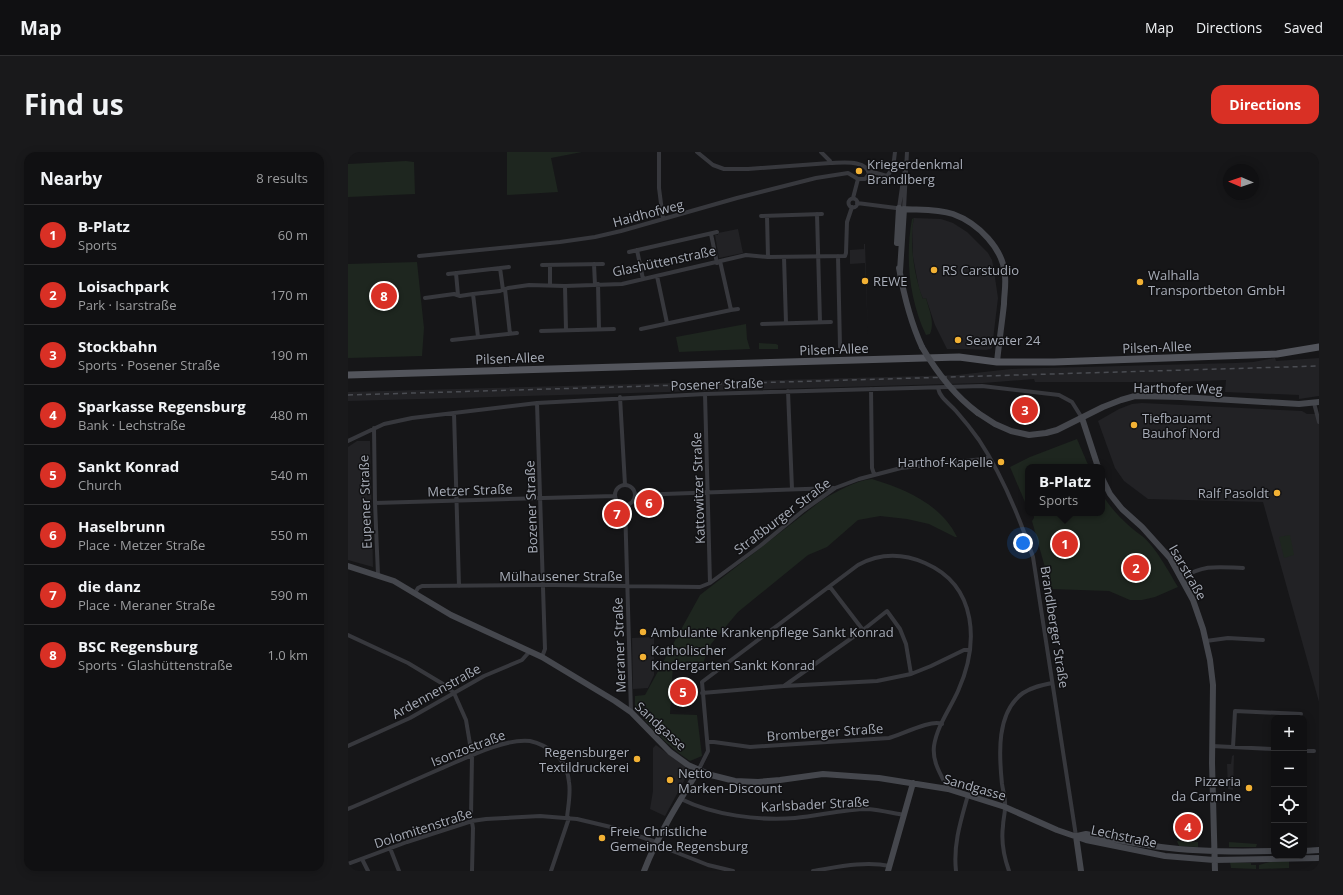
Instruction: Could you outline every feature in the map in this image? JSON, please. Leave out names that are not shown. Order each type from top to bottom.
[{"type":"main road","name":"Pilsen-Allee","points":[[348,375],[959,357],[997,362],[1054,362],[1277,354],[1319,348]]},
{"type":"street","points":[[659,152],[659,188],[663,219]]},
{"type":"street","points":[[697,152],[713,165],[724,169],[748,169],[830,163],[858,164],[864,166],[869,171],[888,176],[893,168],[895,152]]},
{"type":"street","points":[[821,152],[830,161],[830,163]]},
{"type":"street","points":[[902,209],[908,152]]},
{"type":"street","points":[[857,203],[855,207],[852,207],[849,206],[848,201],[853,198],[858,179],[865,179],[869,174],[869,171]]},
{"type":"street","name":"Haidhofweg","points":[[419,256],[567,241],[621,231],[816,178],[848,173],[858,179]]},
{"type":"street","points":[[853,198],[857,203],[902,209],[940,211],[962,218],[976,227],[988,239],[998,253],[1004,268],[1006,284],[997,362]]},
{"type":"street","name":"Glashüttenstraße","points":[[425,298],[454,294],[473,294],[530,285],[565,286],[622,284],[746,256],[768,258],[845,256],[847,222],[852,207]]},
{"type":"street","name":"Harthofer Weg","points":[[902,209],[897,250],[900,271],[910,318],[922,347],[945,382],[957,395],[978,413],[995,424],[1011,431],[1028,435],[1046,433],[1057,430],[1121,400],[1135,396],[1299,404],[1317,403]]},
{"type":"street","points":[[761,216],[819,214],[818,257],[820,322]]},
{"type":"street","points":[[767,216],[768,258]]},
{"type":"street","points":[[629,252],[717,232]]},
{"type":"street","points":[[710,234],[731,310]]},
{"type":"street","points":[[637,250],[643,279]]},
{"type":"street","points":[[838,256],[840,347]]},
{"type":"street","points":[[784,257],[786,323]]},
{"type":"street","points":[[594,264],[597,285],[599,329]]},
{"type":"street","points":[[542,265],[603,264]]},
{"type":"street","points":[[550,265],[550,285]]},
{"type":"street","points":[[448,274],[509,267]]},
{"type":"street","points":[[500,268],[510,334]]},
{"type":"street","points":[[456,273],[458,295]]},
{"type":"street","points":[[657,276],[667,323]]},
{"type":"street","points":[[565,286],[566,330]]},
{"type":"street","points":[[473,294],[478,338]]},
{"type":"street","points":[[641,329],[738,309]]},
{"type":"street","points":[[762,324],[831,322]]},
{"type":"street","points":[[541,331],[614,329]]},
{"type":"street","points":[[452,340],[517,333]]},
{"type":"street","name":"Posener Straße","points":[[348,441],[384,424],[406,419],[537,403],[620,397],[788,391],[982,386],[1059,395],[1072,402],[1082,418]]},
{"type":"street","name":"Brandlberger Straße","points":[[938,388],[943,399],[956,411],[989,457],[1010,497],[1033,557],[1076,836],[1080,871]]},
{"type":"street","points":[[871,389],[872,468],[874,474]]},
{"type":"street","points":[[788,391],[792,490]]},
{"type":"street","name":"Kattowitzer Straße","points":[[705,394],[710,583]]},
{"type":"street","points":[[620,397],[624,485]]},
{"type":"street","name":"Bozener Straße","points":[[537,403],[545,649],[542,657]]},
{"type":"street","points":[[1317,403],[1319,422]]},
{"type":"street","points":[[454,413],[459,586]]},
{"type":"street","points":[[1082,418],[1097,464]]},
{"type":"street","name":"Eupener Straße","points":[[374,428],[378,575]]},
{"type":"street","name":"Straßburger Straße","points":[[710,583],[760,546],[804,510],[835,488],[874,474],[901,468],[983,459],[989,457]]},
{"type":"street","name":"Isarstraße","points":[[1105,484],[1110,494],[1122,509],[1142,526],[1170,558],[1199,615],[1206,641],[1213,685],[1212,746],[1215,871]]},
{"type":"street","points":[[624,485],[633,489],[635,495],[635,498],[631,503],[625,505],[619,504],[614,496],[616,490],[624,485]]},
{"type":"street","points":[[635,495],[835,488]]},
{"type":"street","name":"Metzer Straße","points":[[375,503],[614,496]]},
{"type":"street","name":"Meraner Straße","points":[[625,505],[631,712]]},
{"type":"street","points":[[644,871],[655,843],[707,755],[708,742],[702,682],[867,560],[888,555],[909,557],[929,565],[953,582],[964,599],[970,621],[970,650],[964,678],[936,739],[934,754],[937,769],[948,789]]},
{"type":"street","name":"Sandgasse","points":[[348,566],[394,581],[463,621],[542,657],[616,701],[631,712],[665,748],[698,771],[724,779],[744,781],[768,782],[823,774],[859,776],[948,789],[1006,807],[1056,830],[1076,836]]},
{"type":"street","points":[[1181,578],[1192,571],[1203,568],[1243,568]]},
{"type":"street","name":"Mülhausener Straße","points":[[415,593],[418,588],[422,586],[543,585],[696,588],[710,583]]},
{"type":"street","points":[[830,587],[863,630]]},
{"type":"street","points":[[784,686],[863,630],[887,611],[900,629],[906,644],[911,674]]},
{"type":"street","points":[[348,635],[408,663],[443,684],[454,693],[466,720],[472,756],[472,871]]},
{"type":"street","points":[[1206,641],[1228,638],[1263,640]]},
{"type":"street","points":[[702,693],[784,686],[877,681],[911,674],[964,650],[970,650]]},
{"type":"street","name":"Ardennenstraße","points":[[348,746],[410,718],[484,676],[522,660],[530,651]]},
{"type":"street","points":[[1009,871],[1004,855],[1003,842],[1003,826],[1006,807],[1001,773],[1002,731],[1010,707],[1024,692],[1052,682]]},
{"type":"street","points":[[1233,747],[1235,711],[1301,714]]},
{"type":"street","name":"Bromberger Straße","points":[[708,742],[750,746],[888,738],[934,722],[942,724]]},
{"type":"street","name":"Isonzostraße","points":[[348,809],[472,756],[515,742],[531,742],[539,744],[551,750],[562,762],[568,773],[570,788],[568,818],[552,871]]},
{"type":"street","points":[[1212,746],[1271,749]]},
{"type":"street","points":[[1307,751],[1314,751]]},
{"type":"street","points":[[813,871],[860,864],[881,864],[889,869],[913,783]]},
{"type":"street","points":[[956,871],[956,841],[968,795]]},
{"type":"street","name":"Karlsbader Straße","points":[[680,799],[720,812],[734,815],[767,818],[796,818],[842,811],[869,809],[904,815]]},
{"type":"street","name":"Dolomitenstraße","points":[[348,864],[390,848],[472,821],[527,816],[568,818],[615,828],[708,865],[733,871]]},
{"type":"street","name":"Lechstraße","points":[[1076,836],[1086,834],[1161,847],[1215,851],[1271,851]]},
{"type":"street","name":"Lechstraße","points":[[1076,836],[1086,840],[1165,856],[1214,860],[1319,858]]},
{"type":"street","points":[[390,848],[399,871]]},
{"type":"street","points":[[1307,851],[1319,850]]},
{"type":"street","points":[[362,859],[368,871]]},
{"type":"shaded area","points":[[507,152],[582,152],[551,158],[558,192],[507,195]]},
{"type":"shaded area","points":[[406,161],[414,162],[415,194],[348,197],[348,164]]},
{"type":"shaded area","points":[[914,218],[941,219],[953,223],[967,232],[988,253],[992,260],[998,298],[992,348],[986,350],[947,349],[935,325],[926,298],[923,299],[919,289],[913,257],[912,228]]},
{"type":"shaded area","points":[[914,218],[912,238],[913,259],[920,290],[923,299],[926,298],[932,320],[930,334],[926,335],[916,307],[910,278],[910,233],[912,219]]},
{"type":"shaded area","points":[[738,229],[743,253],[719,258],[715,235]]},
{"type":"shaded area","points":[[865,244],[868,334],[865,263],[850,264],[850,250],[864,249]]},
{"type":"shaded area","points":[[417,262],[424,328],[422,356],[348,358],[348,264]]},
{"type":"shaded area","points":[[746,324],[747,339],[750,349],[679,352],[676,337]]},
{"type":"shaded area","points":[[759,343],[776,344],[778,345],[778,349],[759,349]]},
{"type":"shaded area","points":[[1275,358],[1276,361],[1319,358],[1319,396],[1299,399],[1299,395],[1225,392],[1226,380],[1177,382],[1035,382],[1034,379],[983,383],[348,401],[348,392],[957,375],[1011,369],[1235,363],[1253,362]]},
{"type":"shaded area","points":[[1014,403],[1037,405],[1036,415],[1013,413]]},
{"type":"shaded area","points":[[1142,403],[1302,411],[1307,414],[1319,414],[1319,702],[1263,502],[1148,499],[1124,481],[1115,468],[1098,421],[1119,409],[1132,404]]},
{"type":"shaded area","points":[[1077,439],[1088,464],[1025,464],[1025,502],[1010,467],[1030,457]]},
{"type":"shaded area","points":[[357,441],[370,441],[373,567],[348,560],[348,447]]},
{"type":"shaded area","points":[[872,479],[921,499],[942,515],[957,537],[929,524],[907,519],[880,516],[858,520],[827,547],[808,555],[738,612],[711,644],[702,665],[673,664],[670,714],[697,715],[702,756],[690,761],[667,743],[635,709],[635,696],[645,695],[700,595],[822,500],[852,484]]},
{"type":"shaded area","points":[[1105,498],[1120,517],[1152,546],[1178,587],[1155,597],[1142,600],[1130,600],[1109,591],[1051,589],[1032,521],[1034,516],[1105,516]]},
{"type":"shaded area","points":[[1290,535],[1294,555],[1284,558],[1279,537]]},
{"type":"shaded area","name":"Katholischer Kindergarten Sankt Konrad","points":[[654,637],[654,675],[648,688],[633,689],[632,638]]},
{"type":"shaded area","points":[[656,745],[690,770],[665,816],[650,809],[653,791],[653,748]]},
{"type":"shaded area","points":[[1234,755],[1233,790],[1228,789],[1227,764],[1231,764],[1232,756]]},
{"type":"shaded area","points":[[1177,841],[1198,842],[1198,847],[1179,846]]},
{"type":"shaded area","points":[[1229,842],[1257,844],[1256,847],[1229,847]]},
{"type":"shaded area","points":[[1273,861],[1289,861],[1289,868],[1259,869],[1259,865]]},
{"type":"shaded area","points":[[1230,862],[1251,863],[1251,865],[1256,865],[1256,869],[1231,868]]},
{"type":"railway","points":[[348,395],[1319,366]]},
{"type":"place","name":"Kriegerdenkmal Brandlberg","points":[[859,171]]},
{"type":"place","name":"RS Carstudio","points":[[934,270]]},
{"type":"place","name":"REWE","points":[[865,281]]},
{"type":"place","name":"Walhalla Transportbeton GmbH","points":[[1140,282]]},
{"type":"place","name":"BSC Regensburg","points":[[384,296]]},
{"type":"place","name":"Seawater 24","points":[[958,340]]},
{"type":"place","name":"Stockbahn","points":[[1025,410]]},
{"type":"place","name":"Tiefbauamt Bauhof Nord","points":[[1134,425]]},
{"type":"place","name":"Harthof-Kapelle","points":[[1001,462]]},
{"type":"place","name":"Ralf Pasoldt","points":[[1277,493]]},
{"type":"place","name":"Haselbrunn","points":[[649,503]]},
{"type":"place","name":"die danz","points":[[617,514]]},
{"type":"place","name":"B-Platz","points":[[1065,544]]},
{"type":"place","name":"Loisachpark","points":[[1136,568]]},
{"type":"place","name":"Ambulante Krankenpflege Sankt Konrad","points":[[643,632]]},
{"type":"place","name":"Katholischer Kindergarten Sankt Konrad","points":[[643,657]]},
{"type":"place","name":"Sankt Konrad","points":[[683,692]]},
{"type":"place","name":"Regensburger Textildruckerei","points":[[637,759]]},
{"type":"place","name":"Netto Marken-Discount","points":[[670,780]]},
{"type":"place","name":"Pizzeria da Carmine","points":[[1249,788]]},
{"type":"place","name":"Sparkasse Regensburg","points":[[1188,827]]},
{"type":"place","name":"Freie Christliche Gemeinde Regensburg","points":[[602,838]]}]
